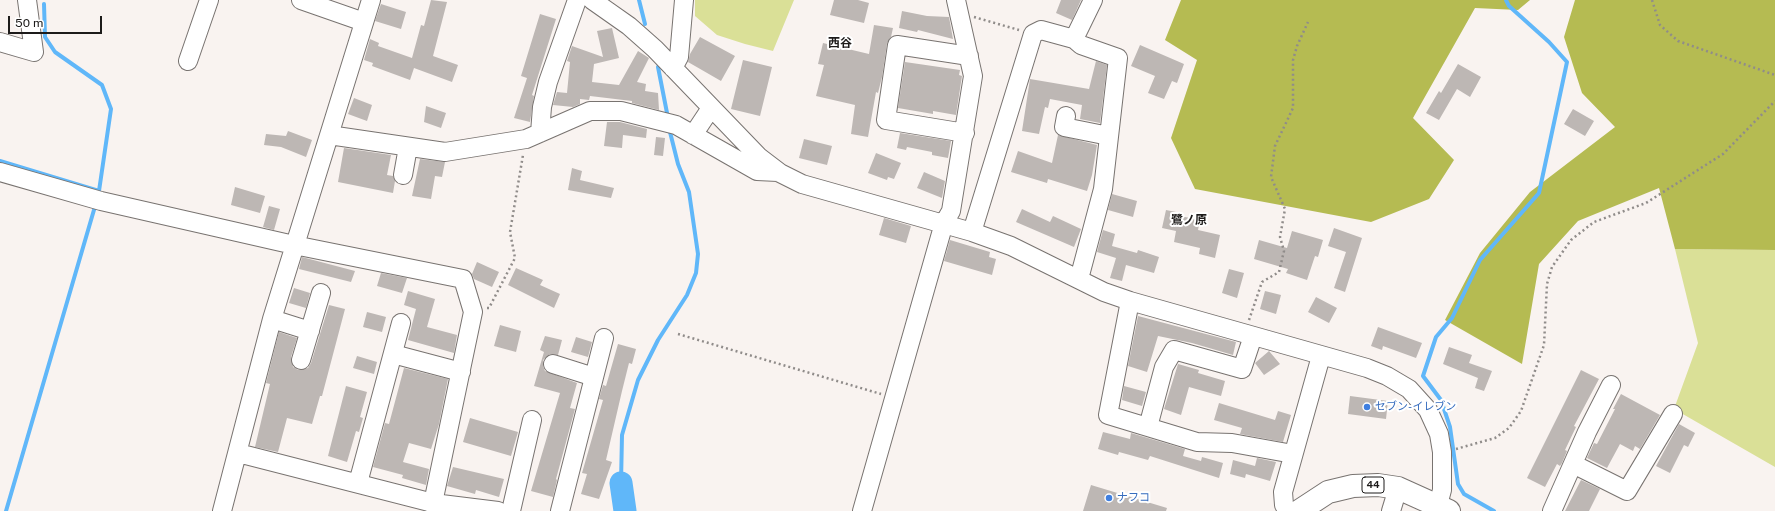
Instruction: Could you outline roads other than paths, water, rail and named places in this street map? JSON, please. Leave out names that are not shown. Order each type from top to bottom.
[{"type":"main road","name":"44","points":[[1299,511],[1328,492],[1353,486],[1378,485],[1398,488],[1444,508]]},
{"type":"street","points":[[0,42],[34,52],[27,0]]},
{"type":"street","points":[[188,62],[209,0]]},
{"type":"street","points":[[301,0],[364,22]]},
{"type":"street","points":[[222,511],[272,319],[371,0]]},
{"type":"street","points":[[533,136],[548,82],[577,0]]},
{"type":"street","points":[[592,0],[629,26],[673,68],[759,157],[780,172],[802,184],[972,232],[1010,246],[1079,279],[1130,301],[1367,368],[1387,376],[1409,389],[1428,410],[1439,434],[1442,452],[1442,490],[1444,508]]},
{"type":"street","points":[[673,68],[679,57],[684,0]]},
{"type":"street","points":[[1074,39],[1093,0]]},
{"type":"street","points":[[862,511],[944,223],[951,211],[965,133],[973,76],[957,6]]},
{"type":"street","points":[[972,232],[1033,34],[1041,30],[1074,39],[1081,45],[1118,58],[1103,189],[1079,279]]},
{"type":"street","points":[[965,133],[886,120],[897,45],[969,56]]},
{"type":"street","points":[[693,135],[711,108]]},
{"type":"street","points":[[328,135],[445,152],[533,136],[590,111],[621,111],[669,123],[757,171],[780,172]]},
{"type":"street","points":[[1066,116],[1064,127],[1109,136]]},
{"type":"street","points":[[403,175],[408,147]]},
{"type":"street","points":[[0,172],[96,200],[294,245],[463,279],[473,312],[435,507]]},
{"type":"street","points":[[301,360],[321,293]]},
{"type":"street","points":[[1130,301],[1108,415],[1197,442],[1232,443],[1293,454]]},
{"type":"street","points":[[272,319],[310,331]]},
{"type":"street","points":[[358,483],[401,323]]},
{"type":"street","points":[[1148,427],[1164,367],[1174,350],[1242,369],[1249,335]]},
{"type":"street","points":[[560,511],[604,338]]},
{"type":"street","points":[[393,354],[461,372]]},
{"type":"street","points":[[1288,511],[1284,505],[1283,492],[1321,356]]},
{"type":"street","points":[[553,364],[594,377]]},
{"type":"street","points":[[1552,511],[1611,385]]},
{"type":"street","points":[[1573,464],[1627,491],[1673,414]]},
{"type":"street","points":[[511,511],[532,420]]},
{"type":"street","points":[[238,453],[358,483],[435,507],[498,511]]},
{"type":"street","points":[[1391,511],[1398,488]]},
{"type":"waterway","points":[[639,0],[645,24]]},
{"type":"waterway","points":[[1494,511],[1464,494],[1458,484],[1450,427],[1441,400],[1423,376],[1436,337],[1452,318],[1480,260],[1539,193],[1567,62],[1549,42],[1509,6],[1506,0]]},
{"type":"waterway","points":[[44,4],[45,37],[55,52],[102,85],[111,109],[99,191]]},
{"type":"waterway","points":[[658,67],[668,118]]},
{"type":"waterway","points":[[621,483],[622,435],[638,380],[658,340],[687,295],[696,273],[698,254],[689,192],[678,164],[669,128]]},
{"type":"waterway","points":[[0,161],[99,191],[98,195]]},
{"type":"waterway","points":[[6,511],[96,203]]},
{"type":"waterway","points":[[621,483],[625,511]]},
{"type":"place","name":"セブン-イレブン","points":[[1367,407]]},
{"type":"place","name":"ナフコ","points":[[1109,498]]},
{"type":"district","name":"西谷","points":[[840,43]]},
{"type":"district","name":"鷺ノ原","points":[[1189,220]]}]
